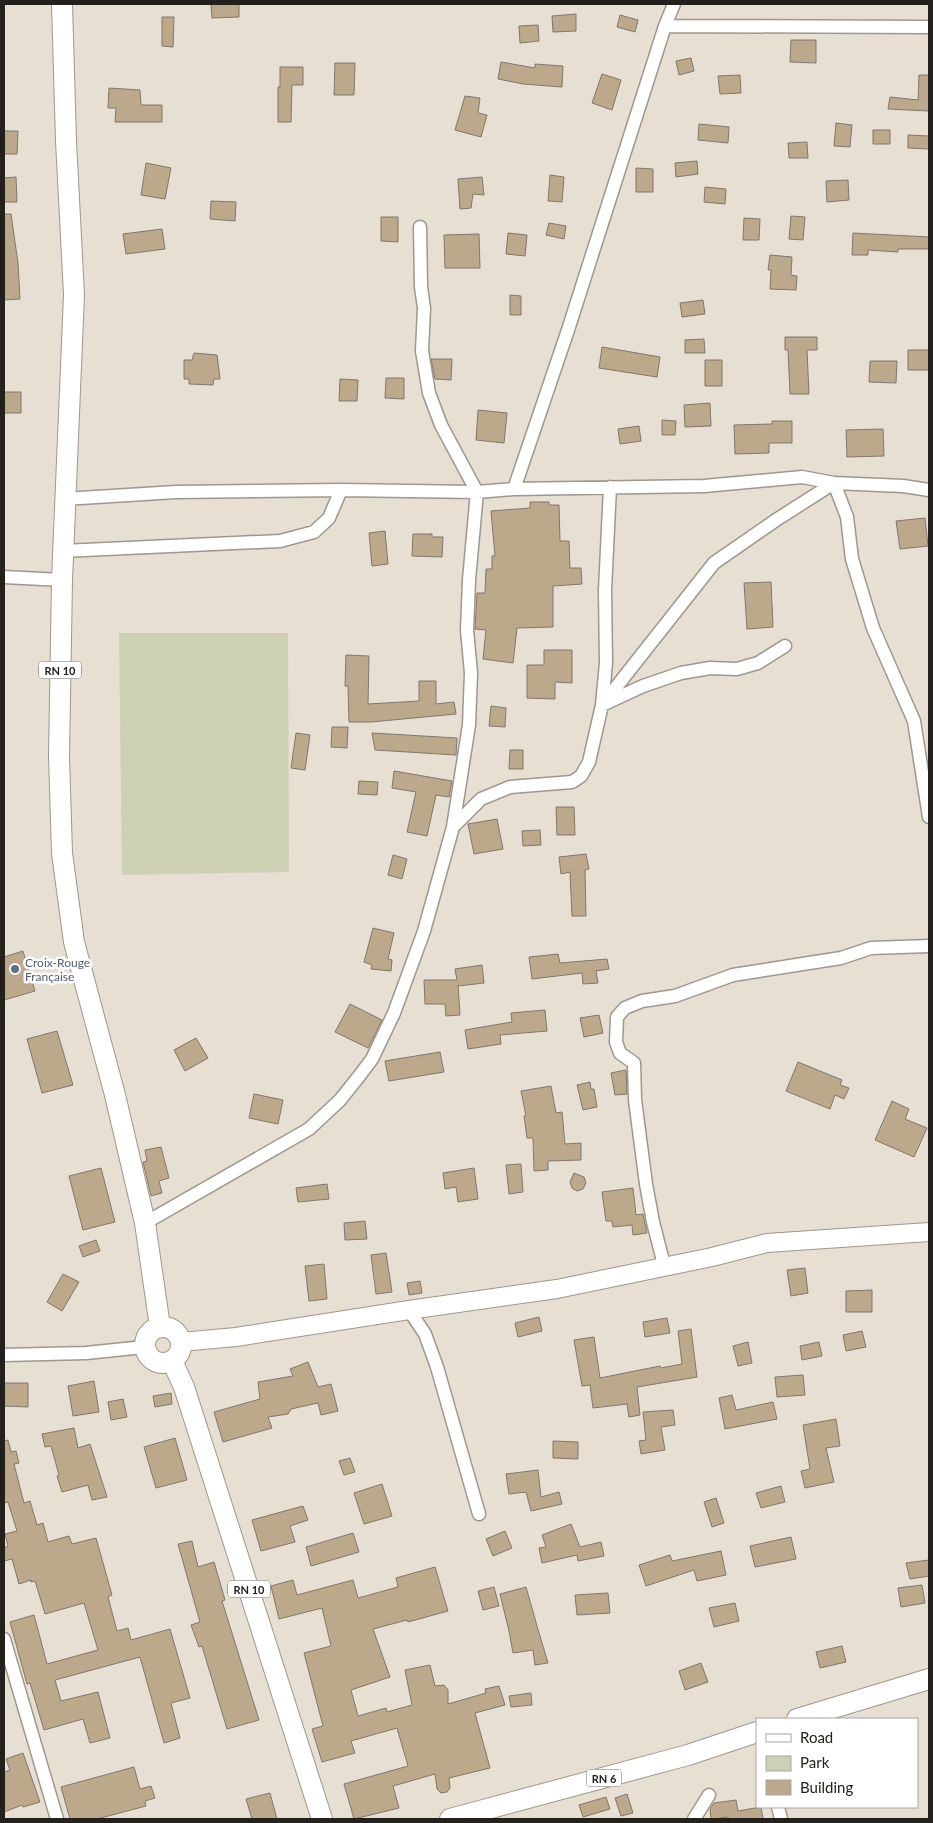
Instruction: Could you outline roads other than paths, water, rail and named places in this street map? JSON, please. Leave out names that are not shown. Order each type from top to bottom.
[{"type":"main road","name":"RN 10","points":[[62,4],[66,141],[74,295],[62,551],[59,756],[62,853],[74,942],[115,1095],[146,1222],[160,1327]]},
{"type":"main road","points":[[160,1327],[168,1327],[174,1330],[181,1342],[181,1350],[178,1356],[165,1364],[151,1360],[144,1347],[148,1334],[153,1329],[160,1327]]},
{"type":"main road","name":"RN 10","points":[[172,1361],[184,1387],[322,1819]]},
{"type":"main road","points":[[800,1718],[929,1679]]},
{"type":"main road","name":"RN 6","points":[[450,1819],[688,1755],[756,1732]]},
{"type":"street","points":[[514,489],[568,330],[665,26],[674,4]]},
{"type":"street","points":[[665,26],[929,27]]},
{"type":"street","points":[[146,1222],[309,1129],[340,1100],[360,1075],[372,1059],[394,1013],[424,931],[453,827],[469,724],[472,673],[467,630],[468,580],[477,492],[441,425],[429,393],[422,351],[424,308],[421,287],[420,227]]},
{"type":"street","points":[[64,500],[176,492],[341,490],[477,492],[514,489],[704,486],[802,478],[834,484],[903,486],[929,490]]},
{"type":"street","points":[[602,705],[714,563],[776,520],[834,484]]},
{"type":"street","points":[[834,484],[847,517],[852,560],[873,628],[914,721],[929,816]]},
{"type":"street","points":[[453,827],[481,799],[510,787],[572,782],[581,776],[589,762],[602,705],[606,664],[605,590],[610,487]]},
{"type":"street","points":[[62,551],[280,541],[314,532],[329,518],[341,490]]},
{"type":"street","points":[[4,577],[62,580]]},
{"type":"street","points":[[602,705],[643,686],[681,673],[710,668],[737,669],[758,663],[785,646]]},
{"type":"street","points":[[663,1268],[646,1184],[635,1100],[634,1063],[620,1053],[616,1042],[617,1017],[624,1008],[642,1001],[675,996],[733,975],[841,958],[871,948],[929,946]]},
{"type":"street","points":[[181,1342],[236,1336],[557,1289],[663,1268],[768,1243],[929,1232]]},
{"type":"street","points":[[410,1310],[425,1334],[437,1367],[480,1514]]},
{"type":"street","points":[[4,1355],[86,1353],[144,1347]]},
{"type":"street","points":[[4,1639],[57,1819]]},
{"type":"street","points":[[694,1819],[710,1795]]},
{"type":"place","name":"Croix-Rouge Française","points":[[15,969]]}]
